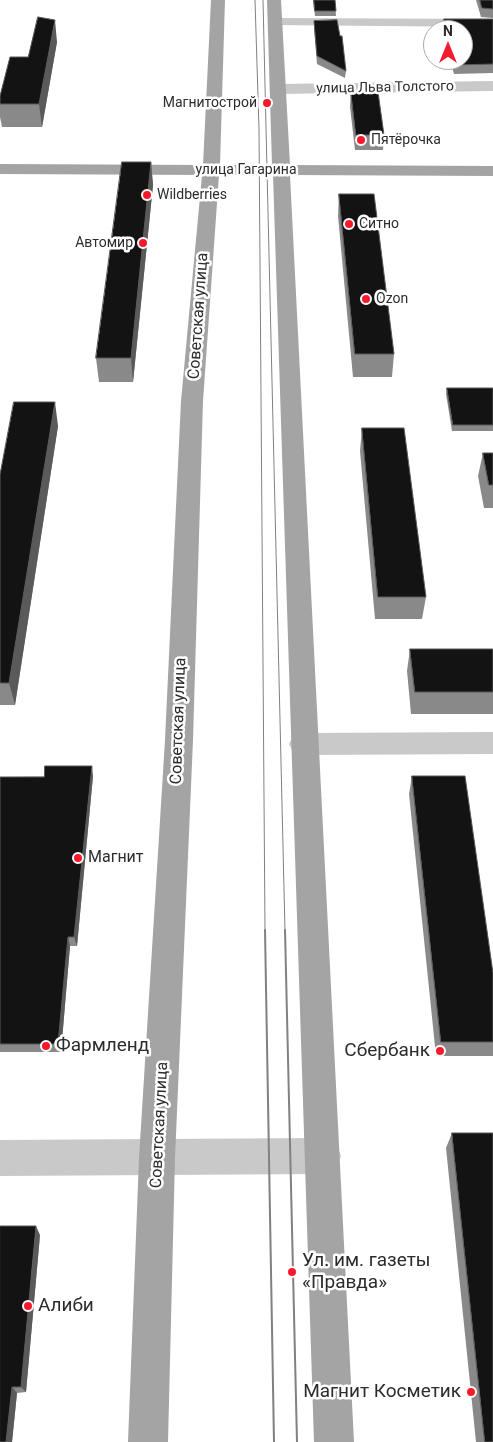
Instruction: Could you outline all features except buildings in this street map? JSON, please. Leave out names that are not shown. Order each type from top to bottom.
[{"type":"main road","name":"Советская улица","points":[[148,1442],[157,1158],[179,740],[192,401],[210,170],[218,0]]},
{"type":"main road","points":[[274,11],[303,744],[324,1156],[334,1442]]},
{"type":"main road","name":"улица Гагарина","points":[[0,169],[493,170]]},
{"type":"street","points":[[274,11],[493,23]]},
{"type":"street","name":"улица Льва Толстого","points":[[278,89],[493,86]]},
{"type":"street","points":[[303,744],[493,743]]},
{"type":"street","points":[[0,1158],[324,1156]]},
{"type":"tram line","points":[[255,0],[259,129],[265,931]]},
{"type":"tram line","points":[[263,0],[285,931]]},
{"type":"tram line","points":[[265,930],[274,1442]]},
{"type":"tram line","points":[[285,930],[297,1442]]},
{"type":"place","name":"Магнитострой","points":[[267,103]]},
{"type":"place","name":"Пятёрочка","points":[[361,140]]},
{"type":"place","name":"Wildberries","points":[[147,195]]},
{"type":"place","name":"Ситно","points":[[349,224]]},
{"type":"place","name":"Автомир","points":[[143,243]]},
{"type":"place","name":"Ozon","points":[[366,299]]},
{"type":"place","name":"Магнит","points":[[78,858]]},
{"type":"place","name":"Фармленд","points":[[46,1046]]},
{"type":"place","name":"Сбербанк","points":[[440,1051]]},
{"type":"place","name":"Ул. им. газеты «Правда»","points":[[292,1272]]},
{"type":"place","name":"Алиби","points":[[28,1306]]},
{"type":"place","name":"Магнит Косметик","points":[[471,1392]]}]
